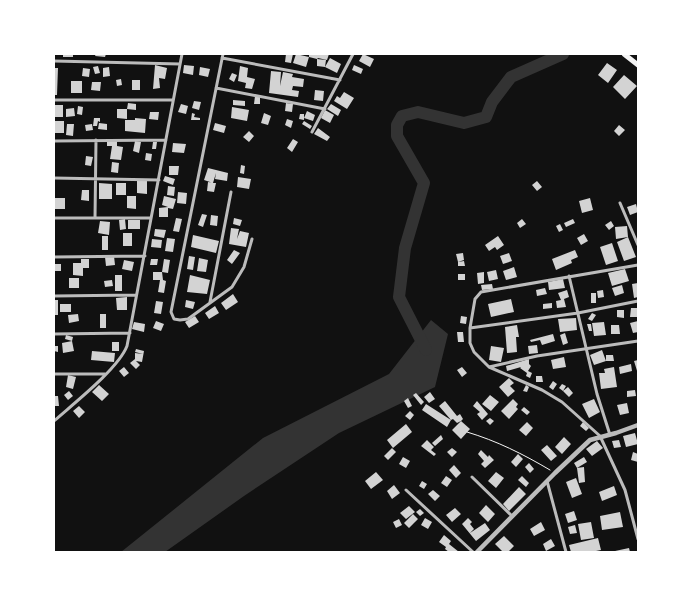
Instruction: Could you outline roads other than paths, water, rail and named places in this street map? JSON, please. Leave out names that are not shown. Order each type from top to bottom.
[{"type":"main road","points":[[624,54],[638,65]]},
{"type":"street","points":[[54,422],[105,374],[125,352],[145,256],[182,54]]},
{"type":"street","points":[[312,132],[353,54]]},
{"type":"street","points":[[252,238],[244,267],[232,287],[194,315],[184,320],[177,320],[171,314],[222,56],[340,80]]},
{"type":"street","points":[[54,61],[180,64]]},
{"type":"street","points":[[216,88],[325,109]]},
{"type":"street","points":[[54,100],[173,100]]},
{"type":"street","points":[[95,218],[96,140]]},
{"type":"street","points":[[54,141],[166,140]]},
{"type":"street","points":[[54,178],[159,180]]},
{"type":"street","points":[[210,302],[230,192]]},
{"type":"street","points":[[620,203],[638,245]]},
{"type":"street","points":[[54,218],[152,218]]},
{"type":"street","points":[[54,257],[145,256]]},
{"type":"street","points":[[638,265],[481,292],[475,299],[470,328],[472,347],[478,357],[489,367],[553,396],[572,410],[600,436],[625,490],[638,540]]},
{"type":"street","points":[[569,276],[597,394],[610,435]]},
{"type":"street","points":[[54,296],[136,295]]},
{"type":"street","points":[[470,328],[578,313],[638,301]]},
{"type":"street","points":[[54,334],[130,333]]},
{"type":"street","points":[[489,367],[537,356],[638,340]]},
{"type":"street","points":[[54,374],[105,374]]},
{"type":"street","points":[[477,552],[554,473],[590,440],[638,425]]},
{"type":"street","points":[[472,477],[512,516]]},
{"type":"street","points":[[547,481],[566,552]]},
{"type":"street","points":[[406,490],[473,552]]},
{"type":"waterway","points":[[426,350],[399,297],[405,248],[424,183],[397,136],[397,125],[402,116],[418,112],[464,123],[486,117],[492,102],[511,77],[563,54]]}]
